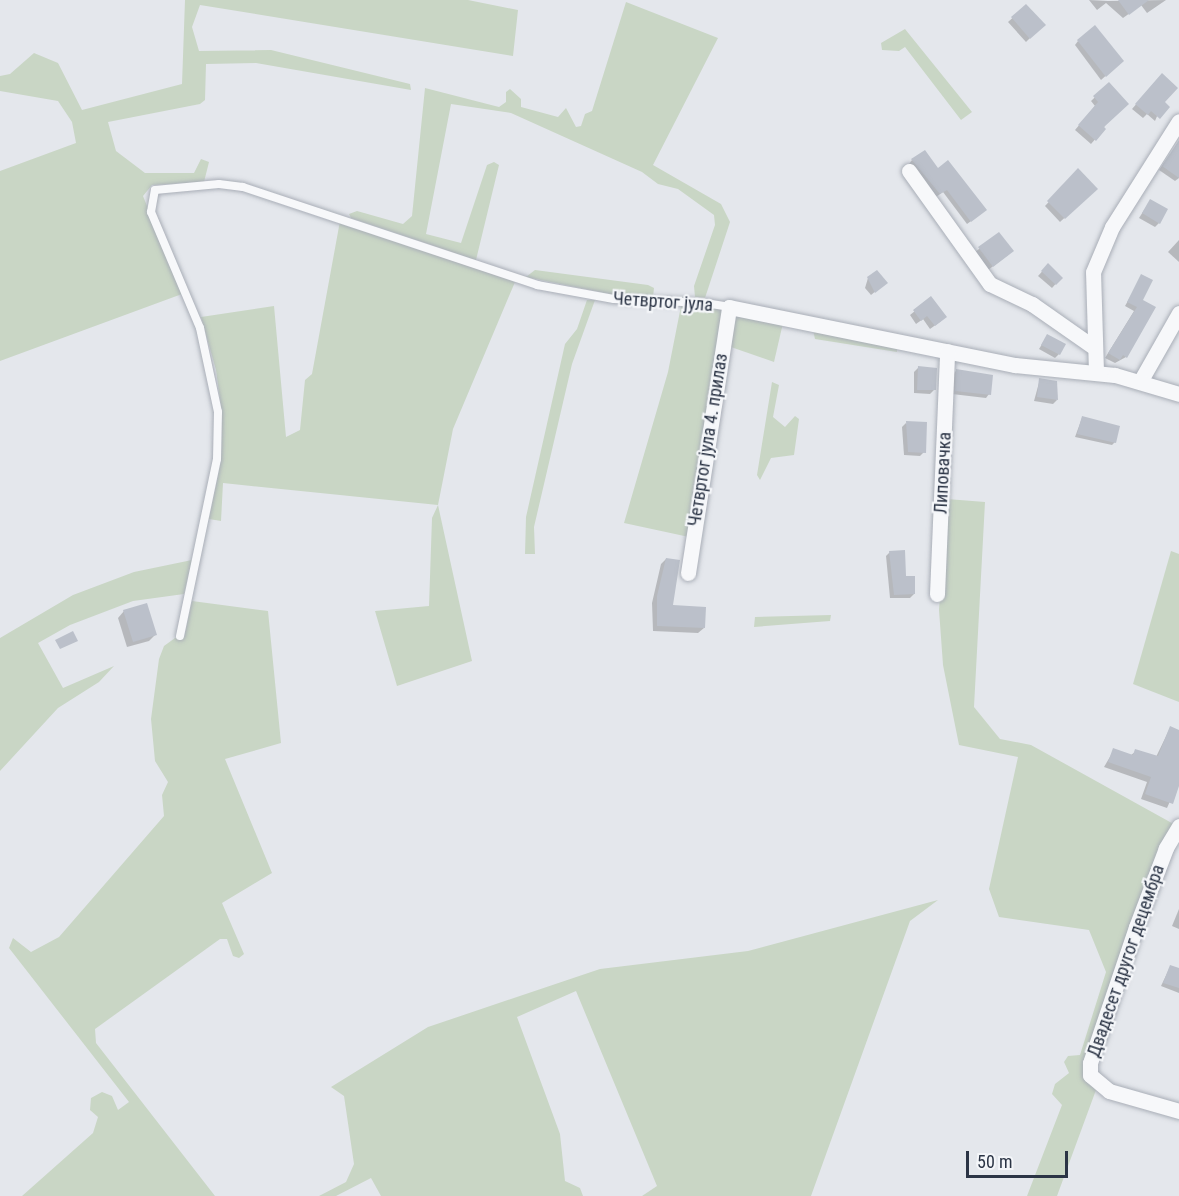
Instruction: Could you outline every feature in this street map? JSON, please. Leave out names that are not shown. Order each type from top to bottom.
[{"type":"street","points":[[1096,372],[1092,346],[1091,294],[1100,252],[1112,227],[1179,121]]},
{"type":"street","points":[[909,171],[990,284],[1032,304],[1092,346]]},
{"type":"street","name":"Четвртог јула","points":[[729,307],[1015,365],[1096,372],[1141,380],[1179,394]]},
{"type":"street","name":"Четвртог јула 4. прилаз","points":[[688,573],[729,307]]},
{"type":"street","points":[[1141,380],[1179,313]]},
{"type":"street","name":"Липовачка","points":[[937,594],[947,351]]},
{"type":"street","name":"Двадесет другог децембра","points":[[1179,826],[1166,848],[1136,927],[1090,1063],[1090,1075],[1109,1091],[1179,1111]]},
{"type":"lane","name":"Четвртог јула","points":[[180,636],[217,459],[218,412],[200,328],[151,212],[155,190],[219,184],[243,187],[537,285],[614,299],[705,303],[729,307]]},
{"type":"green space","points":[[185,0],[468,0],[518,10],[513,56],[200,5],[192,27],[199,51],[271,50],[410,84],[411,90],[256,63],[206,64],[205,100],[200,104],[108,122],[116,151],[145,173],[194,173],[201,159],[209,162],[204,182],[152,185],[143,196],[182,294],[0,361],[0,171],[76,143],[72,122],[58,101],[0,91],[0,76],[10,74],[34,53],[58,63],[82,110],[182,84]]},
{"type":"green space","points":[[626,2],[718,38],[653,165],[721,204],[730,222],[705,298],[695,297],[694,286],[715,225],[714,215],[678,189],[658,184],[642,172],[511,113],[451,104],[426,234],[461,243],[487,165],[494,162],[499,165],[476,260],[351,218],[349,214],[357,211],[403,224],[412,216],[425,88],[499,107],[506,102],[506,92],[510,89],[521,99],[521,107],[558,117],[566,108],[576,127],[581,126],[585,114],[592,111]]},
{"type":"green space","points":[[905,29],[972,112],[961,120],[905,47],[899,51],[882,50],[881,43]]},
{"type":"green space","points":[[340,221],[515,282],[453,429],[438,505],[223,483],[221,521],[209,519],[221,461],[222,414],[216,370],[201,317],[274,306],[286,437],[300,430],[305,380],[312,374]]},
{"type":"green space","points":[[535,270],[648,285],[654,288],[653,297],[620,296],[526,277]]},
{"type":"green space","points":[[587,300],[595,300],[572,364],[534,527],[535,554],[525,554],[526,517],[565,344],[577,329]]},
{"type":"green space","points":[[681,306],[723,310],[689,537],[624,523],[668,372]]},
{"type":"green space","points":[[733,312],[783,323],[774,362],[728,346]]},
{"type":"green space","points":[[813,330],[897,344],[897,352],[815,339]]},
{"type":"green space","points":[[772,382],[779,385],[773,417],[785,427],[795,416],[799,419],[794,455],[771,458],[760,480],[757,475]]},
{"type":"green space","points":[[947,499],[985,502],[974,707],[1000,739],[1031,745],[1179,827],[1087,1077],[1096,1090],[1057,1196],[1027,1196],[1062,1105],[1052,1094],[1055,1084],[1069,1073],[1064,1062],[1068,1056],[1080,1055],[1106,972],[1089,930],[999,917],[989,889],[1018,757],[959,745],[943,665],[939,610]]},
{"type":"green space","points":[[438,505],[472,661],[397,686],[375,611],[429,606],[432,518]]},
{"type":"green space","points":[[1171,551],[1179,554],[1179,702],[1133,684]]},
{"type":"green space","points":[[192,560],[184,594],[133,601],[70,625],[38,643],[63,688],[114,666],[99,682],[58,708],[0,771],[0,638],[73,595],[134,572]]},
{"type":"green space","points":[[192,601],[268,611],[281,743],[225,759],[272,873],[222,903],[244,954],[239,958],[233,956],[227,939],[220,939],[95,1029],[96,1043],[215,1196],[22,1196],[93,1133],[98,1117],[90,1110],[91,1098],[102,1092],[112,1096],[118,1110],[129,1102],[9,948],[13,938],[31,952],[59,937],[164,816],[162,795],[168,782],[155,761],[151,719],[159,659],[164,646],[175,638],[184,638]]},
{"type":"green space","points":[[831,615],[830,621],[754,627],[755,617]]},
{"type":"green space","points":[[938,900],[910,921],[811,1196],[642,1196],[657,1186],[576,991],[517,1017],[560,1134],[565,1181],[580,1188],[583,1196],[381,1196],[371,1178],[336,1196],[319,1196],[346,1182],[354,1164],[344,1096],[331,1087],[428,1027],[600,969],[748,951]]},
{"type":"building","points":[[1118,0],[1149,0],[1129,15]]},
{"type":"building","points":[[1026,4],[1046,25],[1030,39],[1011,17]]},
{"type":"building","points":[[1095,25],[1124,61],[1106,77],[1077,40]]},
{"type":"building","points":[[1162,73],[1178,88],[1165,102],[1170,107],[1160,119],[1151,111],[1148,115],[1135,104]]},
{"type":"building","points":[[1109,82],[1129,104],[1104,127],[1106,129],[1096,141],[1078,125],[1098,102],[1093,96]]},
{"type":"building","points":[[1179,140],[1179,178],[1162,166]]},
{"type":"building","points":[[925,150],[938,168],[948,160],[987,210],[971,222],[947,190],[940,194],[911,159]]},
{"type":"building","points":[[1078,168],[1098,189],[1065,219],[1047,201]]},
{"type":"building","points":[[1150,199],[1168,209],[1160,224],[1142,213]]},
{"type":"building","points":[[999,232],[1014,251],[993,267],[978,247]]},
{"type":"building","points":[[1048,263],[1063,278],[1056,285],[1041,271]]},
{"type":"building","points":[[877,270],[888,283],[875,293],[867,277]]},
{"type":"building","points":[[1141,274],[1153,280],[1143,300],[1156,307],[1127,358],[1123,355],[1120,360],[1108,353],[1137,307],[1127,302]]},
{"type":"building","points":[[931,296],[947,317],[935,326],[927,316],[921,321],[913,310]]},
{"type":"building","points":[[1047,334],[1066,344],[1060,355],[1041,345]]},
{"type":"building","points":[[918,366],[937,368],[936,390],[917,390]]},
{"type":"building","points":[[956,369],[993,375],[991,395],[955,391]]},
{"type":"building","points":[[1039,378],[1057,381],[1058,400],[1037,397]]},
{"type":"building","points":[[1082,416],[1120,426],[1116,443],[1077,434]]},
{"type":"building","points":[[906,421],[927,422],[926,453],[908,452]]},
{"type":"building","points":[[905,550],[906,576],[915,576],[915,594],[894,595],[889,551]]},
{"type":"building","points":[[666,558],[680,560],[673,605],[706,607],[705,628],[657,626],[657,596]]},
{"type":"building","points":[[147,603],[157,635],[133,642],[123,610]]},
{"type":"building","points":[[73,631],[78,641],[60,649],[55,640]]},
{"type":"building","points":[[1170,726],[1179,730],[1179,786],[1173,804],[1145,794],[1151,777],[1108,762],[1113,748],[1133,755],[1135,749],[1158,756]]},
{"type":"building","points":[[1170,965],[1179,968],[1179,988],[1163,983]]}]
